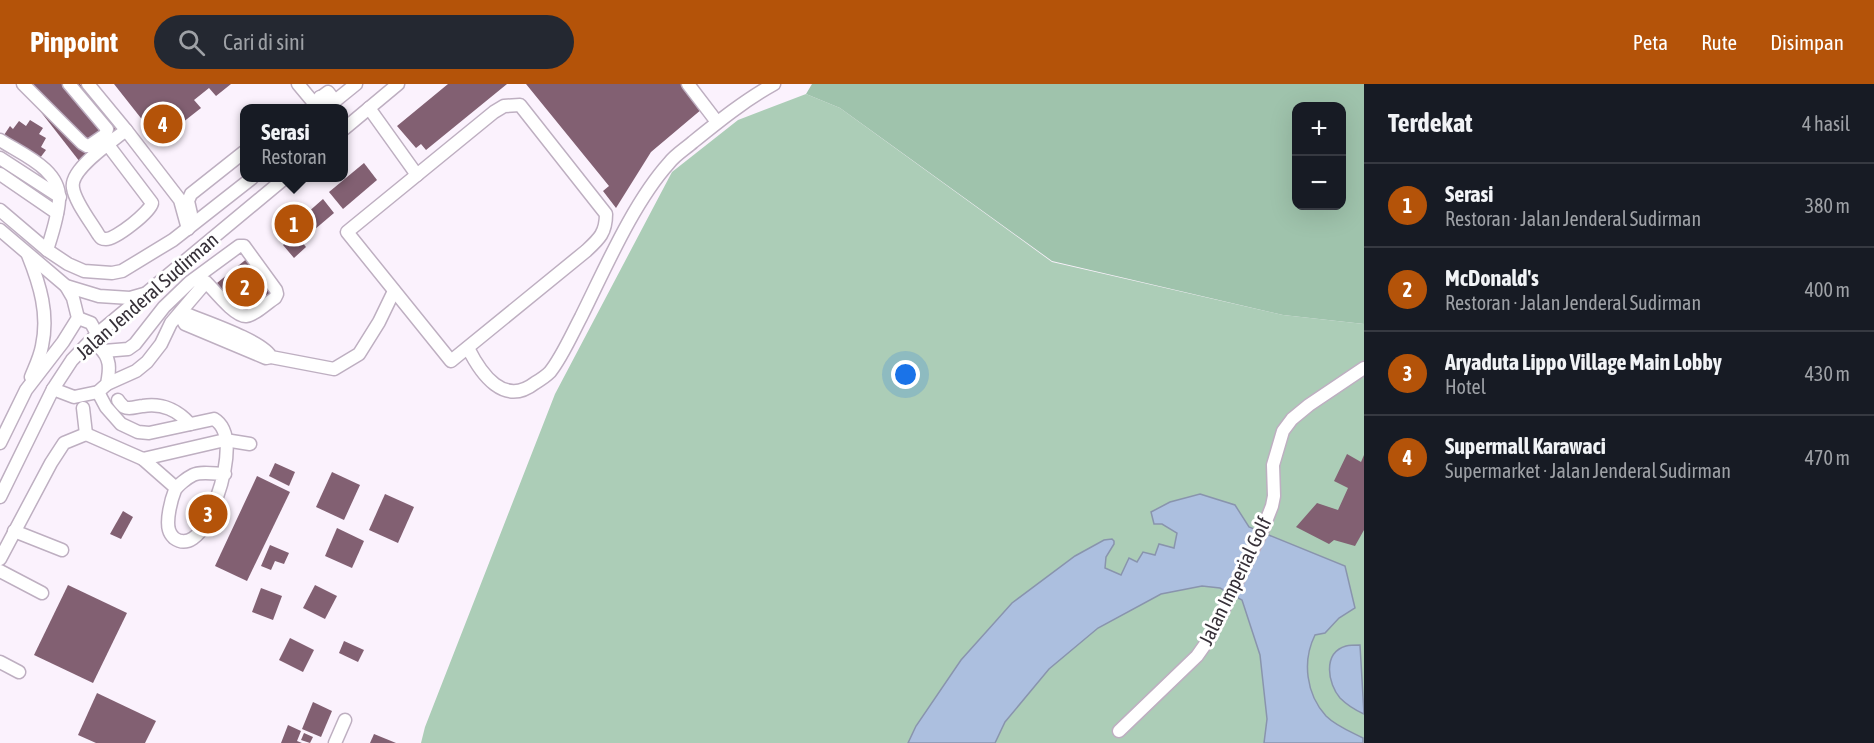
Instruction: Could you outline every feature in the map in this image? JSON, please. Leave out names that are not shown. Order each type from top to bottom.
[{"type":"street","points":[[23,84],[82,143],[89,146],[105,135],[107,129],[69,84]]},
{"type":"street","points":[[88,84],[180,200],[191,227]]},
{"type":"street","points":[[298,84],[317,103],[328,92],[335,101],[356,84]]},
{"type":"street","points":[[338,104],[363,84]]},
{"type":"street","points":[[348,126],[398,84]]},
{"type":"street","points":[[688,84],[717,122]]},
{"type":"street","points":[[468,348],[477,366],[492,384],[507,390],[518,392],[549,373],[570,338],[636,210],[669,162],[717,122],[774,84]]},
{"type":"street","points":[[520,105],[606,214],[606,227],[599,239],[451,362],[347,232],[494,112],[504,106],[520,105]]},
{"type":"street","points":[[369,108],[417,175]]},
{"type":"street","points":[[108,145],[152,203],[149,210],[116,235],[107,239],[101,238],[98,234],[77,198],[73,182],[83,165],[126,130]]},
{"type":"street","points":[[0,140],[32,159],[43,168],[56,185],[60,198],[47,250]]},
{"type":"street","points":[[191,227],[188,201],[191,194],[240,155]]},
{"type":"street","points":[[0,158],[60,198]]},
{"type":"street","points":[[0,174],[57,213]]},
{"type":"street","name":"Jalan Jenderal Sudirman","points":[[0,210],[47,250],[68,264],[84,271],[112,273],[122,271],[173,240],[246,182]]},
{"type":"street","name":"Jalan Jenderal Sudirman","points":[[0,497],[53,389],[72,360],[94,337],[279,182]]},
{"type":"street","points":[[0,230],[66,286],[99,296],[130,298],[146,293],[164,308],[266,358],[334,369],[359,354],[379,322],[394,291]]},
{"type":"street","points":[[599,239],[615,250]]},
{"type":"street","points":[[53,389],[74,397],[103,388],[136,371],[147,362],[206,282],[237,314],[245,316],[252,314],[274,298],[277,294],[276,290],[241,245],[190,282],[128,349],[104,351]]},
{"type":"street","points":[[26,252],[39,283],[46,319],[42,347],[26,390]]},
{"type":"street","name":"Jalan Jenderal Sudirman","points":[[0,443],[26,390],[63,342],[78,318],[73,298],[66,286]]},
{"type":"street","points":[[78,318],[94,326],[94,337],[104,351],[110,366],[103,388],[106,407],[121,424],[138,432],[149,433],[214,419],[222,426],[225,440],[225,474],[212,512],[197,536],[187,541],[179,541],[168,529],[169,511],[176,488],[194,474],[225,474]]},
{"type":"street","name":"Jalan Imperial Golf","points":[[1119,731],[1197,656],[1209,639],[1263,529],[1274,496],[1273,465],[1283,431],[1292,419],[1309,405],[1364,368]]},
{"type":"street","points":[[118,400],[128,408],[145,405],[169,408],[180,413],[190,423]]},
{"type":"street","points":[[83,408],[86,434]]},
{"type":"street","points":[[0,559],[51,463],[64,444],[86,434],[143,459],[176,488]]},
{"type":"street","points":[[143,459],[225,440],[250,444]]},
{"type":"street","points":[[14,531],[63,550]]},
{"type":"street","points":[[0,571],[42,593]]},
{"type":"street","points":[[0,662],[20,672]]},
{"type":"street","points":[[335,743],[345,720]]},
{"type":"green space","points":[[812,84],[1364,84],[1364,324],[1283,315],[1052,261],[840,108],[806,94]]},
{"type":"green space","points":[[806,94],[840,108],[1052,262],[1283,315],[1364,324],[1364,743],[421,743],[425,727],[555,394],[672,172],[738,120]]},
{"type":"water","points":[[1200,494],[1235,505],[1249,527],[1345,566],[1355,608],[1339,618],[1325,633],[1315,635],[1308,656],[1308,677],[1314,698],[1326,716],[1339,726],[1363,738],[1363,743],[1264,743],[1267,719],[1260,655],[1242,600],[1220,588],[1202,586],[1161,594],[1098,628],[1049,669],[1005,722],[995,743],[908,743],[916,726],[961,660],[1012,603],[1075,556],[1104,540],[1114,541],[1106,557],[1105,568],[1121,575],[1129,558],[1137,562],[1143,552],[1155,555],[1159,544],[1174,548],[1177,533],[1162,524],[1154,524],[1151,512],[1170,502]]},
{"type":"water","points":[[1360,645],[1364,714],[1340,698],[1330,677],[1330,662],[1333,655],[1346,646]]},
{"type":"building","points":[[19,84],[80,84],[118,132],[80,162]]},
{"type":"building","points":[[114,84],[231,84],[216,96],[209,88],[194,100],[201,108],[159,141]]},
{"type":"building","points":[[448,84],[507,84],[426,150],[421,144],[416,148],[397,126]]},
{"type":"building","points":[[526,84],[682,84],[702,109],[651,152],[616,208],[603,191],[609,186]]},
{"type":"building","points":[[30,120],[43,128],[39,134],[46,138],[41,147],[46,150],[40,158],[4,135],[10,126],[13,129],[19,121],[26,126]]},
{"type":"building","points":[[364,163],[377,180],[343,209],[329,192],[341,182],[348,182],[348,176]]},
{"type":"building","points":[[323,199],[334,213],[301,241],[306,247],[294,258],[283,245],[295,234],[290,228]]},
{"type":"building","points":[[249,257],[273,291],[249,311],[245,307],[240,311],[217,283]]},
{"type":"building","points":[[1347,454],[1361,462],[1364,455],[1364,530],[1355,546],[1334,540],[1329,544],[1296,527],[1317,503],[1338,510],[1348,488],[1334,481]]},
{"type":"building","points":[[275,463],[295,472],[289,486],[269,476]]},
{"type":"building","points":[[332,472],[360,485],[344,520],[316,507]]},
{"type":"building","points":[[257,476],[290,492],[247,581],[215,566]]},
{"type":"building","points":[[385,494],[414,507],[398,543],[369,530]]},
{"type":"building","points":[[123,511],[133,517],[121,539],[110,534]]},
{"type":"building","points":[[337,528],[364,541],[352,568],[325,556]]},
{"type":"building","points":[[270,545],[289,553],[284,564],[275,561],[271,570],[261,566]]},
{"type":"building","points":[[68,585],[127,613],[93,683],[34,655]]},
{"type":"building","points":[[315,585],[337,596],[325,619],[303,608]]},
{"type":"building","points":[[261,588],[282,596],[273,620],[252,612]]},
{"type":"building","points":[[290,638],[314,650],[303,672],[279,660]]},
{"type":"building","points":[[344,641],[364,650],[358,662],[339,653]]},
{"type":"building","points":[[97,693],[156,721],[145,743],[96,743],[78,735]]},
{"type":"building","points":[[313,702],[332,711],[321,737],[302,729]]},
{"type":"building","points":[[288,725],[301,731],[297,741],[302,743],[281,743]]},
{"type":"building","points":[[304,733],[313,737],[310,743],[301,740]]},
{"type":"building","points":[[374,734],[396,743],[370,743]]},
{"type":"place","name":"Supermall Karawaci","points":[[163,124]]},
{"type":"place","name":"Serasi","points":[[294,224]]},
{"type":"place","name":"McDonald's","points":[[245,287]]},
{"type":"place","name":"Aryaduta Lippo Village Main Lobby","points":[[208,514]]}]
